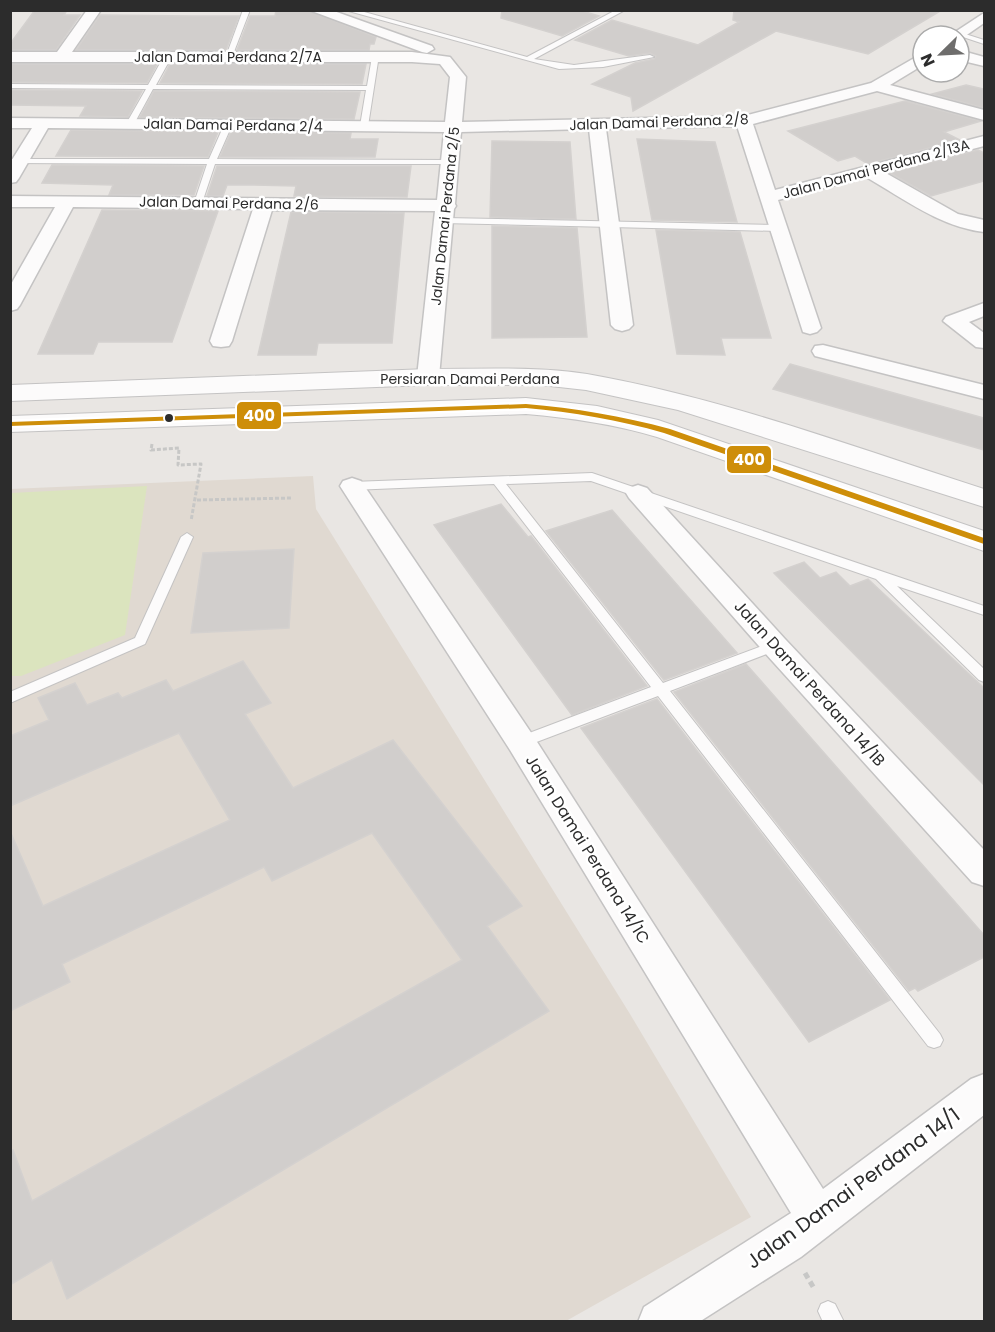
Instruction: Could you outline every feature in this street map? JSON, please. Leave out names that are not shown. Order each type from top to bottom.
[{"type":"main road","name":"Persiaran Damai Perdana","points":[[10,393],[428,376],[541,377],[586,382],[684,403],[984,498]]},
{"type":"main road","name":"Persiaran Damai Perdana","points":[[10,424],[526,406],[603,413],[698,442],[984,541]]},
{"type":"main road","points":[[698,442],[735,444],[743,438],[743,430],[734,418]]},
{"type":"street","points":[[62,57],[94,10]]},
{"type":"street","points":[[316,10],[431,50],[438,59]]},
{"type":"street","points":[[971,26],[984,17]]},
{"type":"street","name":"Jalan Damai Perdana 2/7A","points":[[10,57],[438,59]]},
{"type":"street","name":"Jalan Damai Perdana 2/5","points":[[428,376],[458,77],[438,59]]},
{"type":"street","name":"Jalan Damai Perdana 2/8","points":[[454,127],[597,126],[744,121],[877,86],[911,65]]},
{"type":"street","points":[[877,86],[984,116]]},
{"type":"street","points":[[744,121],[810,328]]},
{"type":"street","name":"Jalan Damai Perdana 2/4","points":[[10,123],[454,127]]},
{"type":"street","points":[[10,178],[16,161],[43,123]]},
{"type":"street","points":[[597,126],[622,325]]},
{"type":"street","name":"Jalan Damai Perdana 2/13A","points":[[768,197],[984,141]]},
{"type":"street","points":[[869,171],[951,218],[964,224],[984,226]]},
{"type":"street","name":"Jalan Damai Perdana 2/6","points":[[10,201],[264,204],[446,213]]},
{"type":"street","points":[[10,305],[67,202]]},
{"type":"street","points":[[221,340],[264,204]]},
{"type":"street","points":[[984,309],[953,321],[984,342]]},
{"type":"street","points":[[823,351],[984,392]]},
{"type":"street","name":"Jalan Damai Perdana 14/1C","points":[[352,486],[521,742],[817,1217]]},
{"type":"street","name":"Jalan Damai Perdana 14/1B","points":[[638,493],[775,646],[984,872]]},
{"type":"street","name":"Jalan Damai Perdana 14/1","points":[[659,1322],[786,1242],[984,1092]]},
{"type":"lane","points":[[228,57],[247,10]]},
{"type":"lane","points":[[348,10],[564,68],[650,57]]},
{"type":"lane","points":[[528,59],[622,10]]},
{"type":"lane","points":[[130,124],[168,57]]},
{"type":"lane","points":[[364,126],[376,57]]},
{"type":"lane","points":[[10,86],[370,88]]},
{"type":"lane","points":[[198,203],[228,125]]},
{"type":"lane","points":[[16,161],[451,162]]},
{"type":"lane","points":[[446,213],[610,224],[778,228]]},
{"type":"lane","points":[[352,486],[592,477],[984,611]]},
{"type":"lane","points":[[497,480],[934,1040]]},
{"type":"lane","points":[[10,698],[140,640],[187,537]]},
{"type":"lane","points":[[878,574],[984,677]]},
{"type":"lane","points":[[521,742],[775,646]]},
{"type":"path","points":[[151,450],[179,448],[178,465],[201,464],[196,500],[292,498]]},
{"type":"shaded area","points":[[313,476],[316,509],[630,1014],[751,1217],[566,1321],[11,1321],[10,489]]},
{"type":"green space","points":[[147,486],[125,635],[21,676],[11,676],[11,493]]},
{"type":"building","points":[[35,10],[67,10],[64,15],[80,15],[56,50],[10,50],[10,44]]},
{"type":"building","points":[[276,10],[307,10],[376,37],[374,44],[370,44],[369,50],[237,50],[250,16],[275,16]]},
{"type":"building","points":[[502,10],[579,10],[599,16],[562,36],[501,18]]},
{"type":"building","points":[[734,10],[942,10],[918,24],[911,24],[911,28],[868,54],[776,31],[633,111],[631,97],[592,84],[635,63],[654,59],[656,56],[650,53],[629,56],[575,40],[612,20],[698,45],[739,22],[733,20]]},
{"type":"building","points":[[100,15],[239,16],[226,50],[76,50]]},
{"type":"building","points":[[10,64],[157,64],[147,83],[10,82]]},
{"type":"building","points":[[170,64],[366,64],[362,84],[160,83]]},
{"type":"building","points":[[966,85],[984,89],[984,108],[932,94]]},
{"type":"building","points":[[10,90],[142,91],[128,117],[80,116],[86,106],[10,105]]},
{"type":"building","points":[[154,91],[360,92],[354,119],[140,117]]},
{"type":"building","points":[[905,101],[981,121],[944,132],[960,140],[868,164],[855,156],[838,161],[788,131]]},
{"type":"building","points":[[71,130],[218,132],[208,157],[56,156]]},
{"type":"building","points":[[231,132],[351,133],[350,139],[378,139],[375,157],[220,157]]},
{"type":"building","points":[[637,139],[715,142],[737,222],[652,220]]},
{"type":"building","points":[[492,141],[570,142],[576,219],[490,217]]},
{"type":"building","points":[[978,150],[984,153],[984,181],[931,196],[890,173]]},
{"type":"building","points":[[52,165],[204,166],[194,195],[109,195],[113,185],[42,183]]},
{"type":"building","points":[[217,166],[411,166],[407,197],[294,196],[296,186],[252,185],[227,185],[223,196],[207,196]]},
{"type":"building","points":[[102,210],[218,211],[172,342],[98,342],[93,354],[38,354]]},
{"type":"building","points":[[291,212],[404,213],[392,343],[318,343],[316,355],[258,355]]},
{"type":"building","points":[[492,226],[577,228],[587,337],[492,338]]},
{"type":"building","points":[[656,230],[740,232],[771,338],[721,338],[725,355],[677,354]]},
{"type":"building","points":[[790,364],[984,418],[984,450],[773,389]]},
{"type":"building","points":[[501,504],[528,537],[531,536],[647,686],[572,715],[434,525]]},
{"type":"building","points":[[612,510],[737,653],[664,680],[546,531]]},
{"type":"building","points":[[294,549],[289,628],[191,633],[203,553]]},
{"type":"building","points":[[804,562],[820,578],[836,572],[850,586],[868,579],[984,688],[984,785],[774,573]]},
{"type":"building","points":[[243,661],[271,703],[245,714],[293,788],[393,740],[522,906],[487,926],[549,1011],[67,1299],[52,1260],[10,1285],[10,1150],[13,1150],[32,1201],[462,960],[372,833],[272,881],[264,867],[62,964],[70,982],[10,1011],[10,831],[43,906],[230,820],[179,733],[10,806],[10,736],[49,720],[38,698],[75,683],[87,705],[118,693],[122,698],[166,680],[173,691]]},
{"type":"building","points":[[746,664],[984,935],[984,957],[918,991],[915,988],[909,991],[674,692]]},
{"type":"building","points":[[657,699],[890,1000],[809,1042],[581,728]]},
{"type":"transit line","name":"400","points":[[10,424],[526,406],[562,410],[615,418],[667,431],[984,541]]}]
